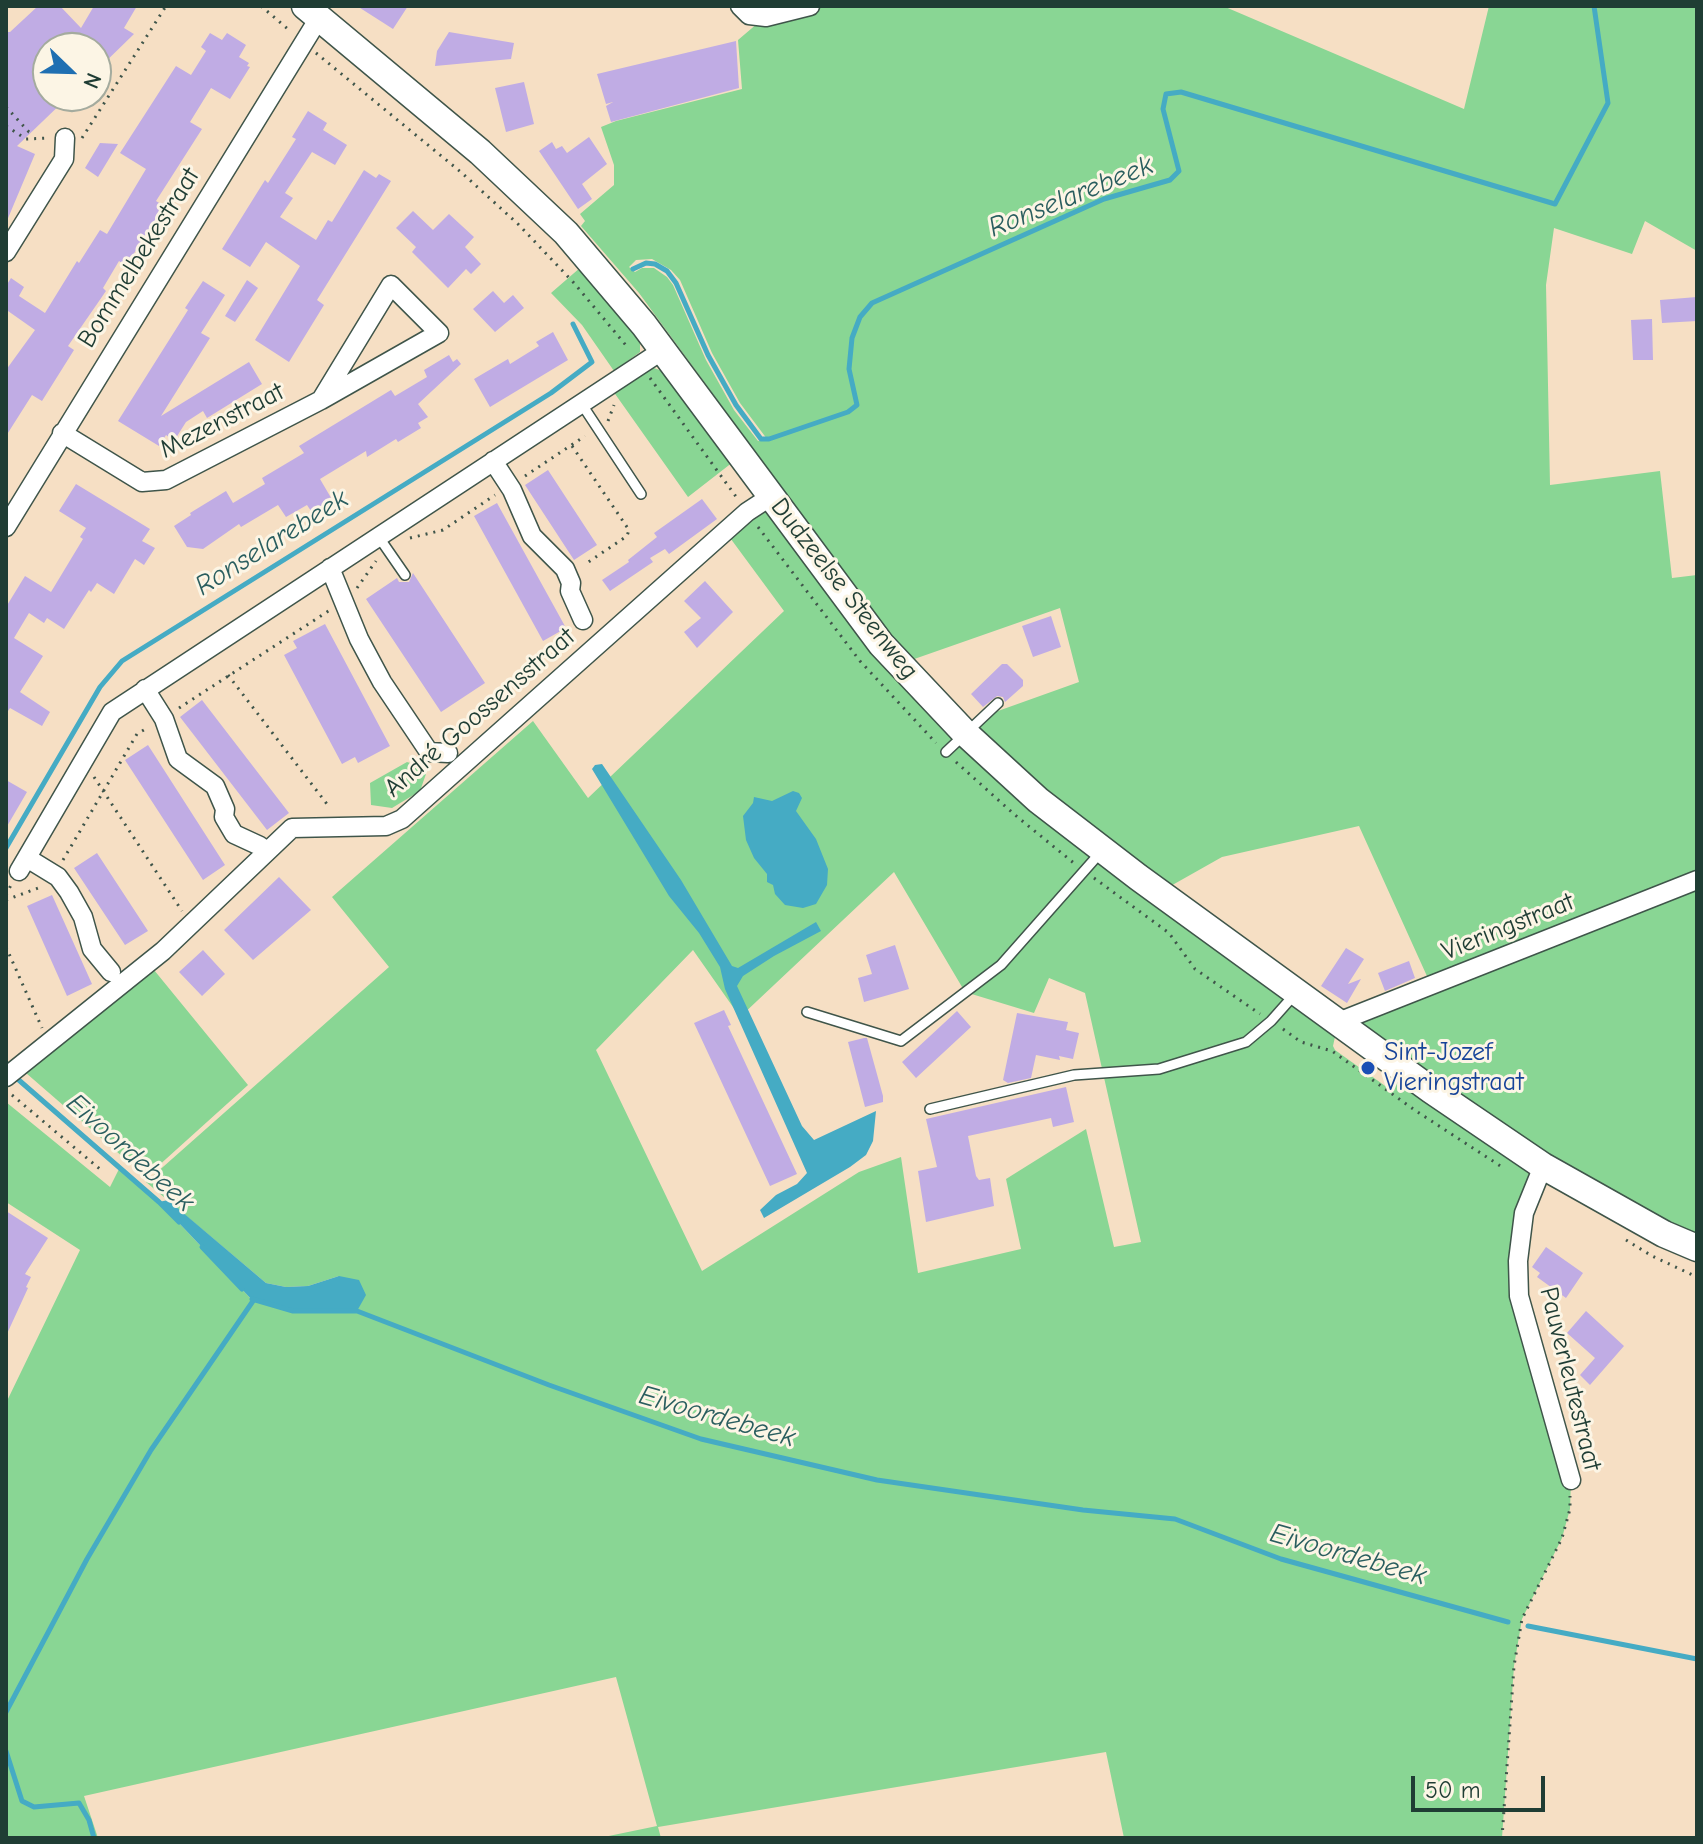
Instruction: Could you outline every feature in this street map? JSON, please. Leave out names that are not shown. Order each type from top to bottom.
[{"type":"main road","name":"Dudzeelse Steenweg","points":[[312,12],[533,199],[604,276],[663,350],[881,644],[965,733],[1038,800],[1338,1022],[1543,1166],[1664,1234],[1697,1248]]},
{"type":"street","points":[[740,6],[749,15],[766,17],[810,6]]},
{"type":"street","name":"Bommelbekestraat","points":[[6,527],[312,12]]},
{"type":"street","points":[[6,252],[64,159],[65,138]]},
{"type":"street","name":"Mezenstraat","points":[[62,433],[142,482],[166,480],[321,400],[439,333],[391,285],[321,400]]},
{"type":"street","points":[[111,972],[92,949],[83,917],[69,892],[54,875],[23,865],[112,712],[330,568],[382,542],[493,461],[663,350]]},
{"type":"street","name":"André Goossensstraat","points":[[493,461],[509,486],[532,536],[567,575],[571,583],[570,591],[583,620]]},
{"type":"street","name":"André Goossensstraat","points":[[11,1073],[163,951],[292,828],[386,826],[402,819],[747,512],[770,497]]},
{"type":"street","name":"André Goossensstraat","points":[[330,568],[359,639],[382,682],[429,752],[448,753]]},
{"type":"street","points":[[145,689],[164,719],[178,759],[215,786],[225,809],[224,817],[234,834],[260,846]]},
{"type":"street","name":"Vieringstraat","points":[[1338,1022],[1697,880]]},
{"type":"street","name":"Pauverleutestraat","points":[[1543,1166],[1524,1213],[1518,1261],[1519,1296],[1571,1480]]},
{"type":"lane","points":[[581,403],[641,494]]},
{"type":"lane","points":[[382,542],[405,575]]},
{"type":"lane","points":[[946,752],[998,703]]},
{"type":"lane","points":[[807,1012],[901,1041],[1001,965],[1103,850]]},
{"type":"lane","points":[[930,1109],[1074,1075],[1159,1069],[1246,1042],[1271,1021],[1297,992]]},
{"type":"path","points":[[6,126],[26,139],[81,140],[166,6]]},
{"type":"path","points":[[261,6],[298,38]]},
{"type":"path","points":[[6,107],[33,133]]},
{"type":"path","points":[[6,900],[49,884],[137,734],[345,601],[356,590],[382,542],[443,530],[608,421],[618,393]]},
{"type":"path","points":[[567,575],[627,536],[629,530],[572,445]]},
{"type":"path","points":[[228,675],[344,827]]},
{"type":"path","points":[[83,760],[191,925]]},
{"type":"path","points":[[6,947],[49,1044]]},
{"type":"path","points":[[6,1090],[101,1170]]},
{"type":"path","name":"Pauverleutestraat","points":[[1502,1838],[1514,1666],[1522,1619],[1562,1538],[1570,1509],[1571,1480]]},
{"type":"green space","points":[[740,6],[1223,6],[1464,109],[1489,6],[1697,6],[1697,251],[1645,221],[1632,254],[1554,228],[1546,285],[1550,485],[1660,471],[1672,578],[1697,575],[1697,1248],[1338,1023],[1333,1046],[1388,1088],[1400,1078],[1529,1170],[1519,1261],[1571,1480],[1570,1509],[1562,1538],[1522,1619],[1514,1666],[1502,1838],[1124,1838],[1106,1752],[658,1827],[661,1838],[599,1838],[657,1826],[616,1677],[84,1796],[98,1838],[6,1838],[6,1403],[80,1250],[6,1202],[6,1102],[110,1187],[120,1167],[159,1202],[253,1301],[293,1311],[339,1276],[308,1286],[286,1287],[266,1283],[146,1182],[389,967],[332,897],[533,721],[588,798],[784,611],[725,531],[770,497],[740,456],[751,446],[639,293],[581,226],[585,221],[580,214],[614,185],[614,165],[601,127],[742,89],[738,40],[765,17]],"holes":[[[652,259],[671,270],[680,280],[712,353],[740,403],[767,439],[758,441],[734,410],[706,360],[673,285],[654,268],[642,268],[635,272],[629,267],[636,260]],[[1060,608],[1079,682],[984,716],[964,733],[900,664]],[[1359,826],[1431,985],[1339,1022],[1160,892],[1222,857]],[[894,872],[965,992],[1034,1013],[1049,978],[1085,993],[1141,1242],[1114,1247],[1086,1129],[1006,1179],[1021,1249],[918,1273],[901,1157],[859,1172],[702,1271],[596,1050],[693,950],[740,1017]]]},
{"type":"green space","points":[[581,267],[640,337],[640,352],[614,371],[582,325],[551,293]]},
{"type":"green space","points":[[651,367],[668,373],[733,462],[688,497],[613,391]]},
{"type":"green space","points":[[407,762],[420,766],[426,774],[420,791],[392,808],[371,805],[370,783]]},
{"type":"green space","points":[[154,970],[248,1085],[146,1177],[26,1073]]},
{"type":"water","points":[[602,764],[681,880],[732,966],[738,968],[816,922],[821,931],[743,976],[737,986],[802,1126],[814,1140],[876,1111],[873,1141],[866,1155],[850,1167],[764,1218],[760,1210],[776,1195],[797,1184],[807,1173],[725,989],[720,967],[699,933],[669,896],[592,769]]},
{"type":"water","points":[[793,791],[802,798],[796,811],[816,839],[828,869],[827,885],[816,904],[803,908],[785,905],[775,894],[773,885],[767,882],[767,874],[754,858],[746,840],[743,816],[754,797],[772,801]]},
{"type":"water","points":[[168,1200],[266,1283],[286,1287],[308,1286],[339,1276],[359,1280],[366,1295],[357,1311],[293,1311],[253,1301],[159,1202]]},
{"type":"building","points":[[38,6],[60,6],[81,28],[94,6],[137,6],[124,28],[134,34],[112,55],[112,32],[32,32],[32,112],[52,112],[17,146],[35,154],[6,223],[6,32],[10,32]]},
{"type":"building","points":[[357,6],[408,6],[393,29]]},
{"type":"building","points":[[449,32],[514,43],[511,59],[435,66],[437,51]]},
{"type":"building","points":[[210,33],[222,40],[227,33],[246,45],[239,57],[250,67],[230,99],[211,88],[190,122],[202,129],[156,201],[164,206],[126,266],[119,261],[103,288],[106,291],[68,346],[74,350],[42,401],[32,395],[6,436],[6,370],[35,330],[8,311],[6,315],[6,286],[11,278],[24,287],[19,296],[45,313],[100,230],[107,234],[146,169],[120,153],[176,66],[191,75],[206,51],[201,47]]},
{"type":"building","points":[[736,41],[739,88],[611,122],[606,106],[613,102],[606,104],[597,74]]},
{"type":"building","points":[[524,82],[534,124],[506,132],[495,88]]},
{"type":"building","points":[[308,111],[327,123],[323,130],[347,145],[335,165],[312,152],[285,193],[293,198],[280,217],[316,240],[328,220],[332,222],[364,170],[376,178],[379,174],[391,181],[317,300],[324,305],[289,362],[255,340],[300,266],[266,242],[250,267],[222,249],[265,180],[268,183],[296,139],[292,137]]},
{"type":"building","points":[[589,137],[607,164],[582,184],[592,199],[578,209],[539,151],[552,142],[556,149],[562,146],[567,153]]},
{"type":"building","points":[[100,143],[118,144],[98,177],[85,168]]},
{"type":"building","points":[[413,211],[433,230],[449,214],[474,237],[465,247],[481,264],[471,274],[466,269],[448,288],[412,252],[416,247],[396,228]]},
{"type":"building","points":[[247,280],[258,288],[235,322],[225,316]]},
{"type":"building","points":[[203,281],[225,295],[201,333],[210,338],[161,416],[249,362],[262,384],[207,418],[203,411],[186,422],[174,441],[166,435],[159,446],[118,421]]},
{"type":"building","points":[[493,291],[504,303],[513,295],[524,308],[495,332],[473,309]]},
{"type":"building","points":[[1697,297],[1697,321],[1662,323],[1660,300]]},
{"type":"building","points":[[1652,319],[1653,360],[1633,360],[1631,320]]},
{"type":"building","points":[[553,332],[568,360],[490,407],[474,379],[508,359],[510,364],[539,346],[536,342]]},
{"type":"building","points":[[449,355],[453,362],[457,359],[461,364],[418,404],[428,417],[418,423],[421,428],[367,457],[366,451],[320,479],[337,508],[317,520],[307,505],[286,517],[278,505],[241,527],[239,524],[203,549],[187,547],[174,526],[190,513],[226,491],[233,503],[265,484],[262,478],[304,453],[299,446],[391,390],[395,396],[427,377],[424,370]]},
{"type":"building","points":[[548,470],[597,545],[574,560],[525,485]]},
{"type":"building","points":[[76,484],[150,529],[142,541],[155,548],[144,565],[135,559],[114,594],[97,583],[91,592],[89,590],[64,629],[47,618],[44,623],[29,613],[14,638],[43,656],[20,692],[50,712],[42,726],[10,708],[6,714],[6,607],[25,576],[51,592],[83,539],[80,537],[86,528],[59,511]]},
{"type":"building","points":[[702,499],[717,519],[669,554],[665,549],[650,558],[653,562],[610,591],[602,580],[629,562],[657,537],[654,533]]},
{"type":"building","points":[[497,503],[566,628],[543,641],[474,516]]},
{"type":"building","points":[[413,573],[485,683],[441,712],[366,599],[397,578],[399,582],[409,582]]},
{"type":"building","points":[[705,581],[733,612],[697,648],[684,632],[701,618],[684,601]]},
{"type":"building","points":[[1051,616],[1061,647],[1033,657],[1022,626]]},
{"type":"building","points":[[325,624],[390,746],[358,763],[355,757],[342,764],[284,655],[297,648],[293,641]]},
{"type":"building","points":[[1002,664],[1007,664],[1023,680],[1023,686],[1005,702],[1003,697],[997,696],[983,707],[971,694]]},
{"type":"building","points":[[202,700],[289,813],[267,830],[180,717]]},
{"type":"building","points":[[148,745],[225,865],[203,880],[125,760]]},
{"type":"building","points":[[6,780],[27,792],[6,828]]},
{"type":"building","points":[[97,853],[148,931],[125,945],[74,868]]},
{"type":"building","points":[[279,877],[311,910],[253,960],[224,930]]},
{"type":"building","points":[[52,895],[92,984],[67,996],[27,906]]},
{"type":"building","points":[[895,945],[909,989],[864,1002],[858,978],[872,974],[866,955]]},
{"type":"building","points":[[1346,948],[1364,959],[1348,984],[1361,979],[1347,1003],[1321,986]]},
{"type":"building","points":[[203,950],[225,974],[202,996],[179,972]]},
{"type":"building","points":[[1409,961],[1415,978],[1385,991],[1378,973]]},
{"type":"building","points":[[724,1010],[731,1025],[728,1026],[797,1174],[770,1186],[694,1023]]},
{"type":"building","points":[[957,1011],[971,1027],[916,1078],[902,1062]]},
{"type":"building","points":[[1017,1013],[1068,1022],[1066,1030],[1079,1033],[1073,1059],[1036,1055],[1031,1078],[1008,1083],[1003,1080]]},
{"type":"building","points":[[867,1038],[883,1096],[883,1102],[865,1107],[848,1042]]},
{"type":"building","points":[[1066,1087],[1074,1122],[1053,1127],[1051,1118],[968,1136],[976,1176],[979,1180],[990,1178],[994,1206],[926,1222],[918,1171],[937,1167],[926,1119]]},
{"type":"building","points":[[6,1211],[48,1238],[25,1274],[31,1277],[28,1288],[6,1336]]},
{"type":"building","points":[[1546,1247],[1583,1273],[1566,1298],[1537,1277],[1540,1273],[1532,1267]]},
{"type":"building","points":[[1586,1311],[1624,1346],[1590,1385],[1580,1375],[1595,1358],[1567,1333]]},
{"type":"waterway","name":"Ronselarebeek","points":[[633,269],[646,263],[667,271],[676,283],[708,355],[736,405],[761,439],[769,439],[848,412],[857,405],[849,369],[852,338],[860,317],[872,303],[1104,199],[1170,180],[1179,171],[1163,109],[1166,94],[1181,92],[1555,204],[1608,103],[1594,6]]},
{"type":"waterway","name":"Ronselarebeek","points":[[6,848],[100,687],[122,661],[551,393],[592,362],[573,324]]},
{"type":"waterway","name":"Eivoordebeek","points":[[13,1075],[179,1222]]},
{"type":"waterway","name":"Eivoordebeek","points":[[202,1247],[242,1289]]},
{"type":"waterway","name":"Eivoordebeek","points":[[252,1299],[293,1311],[357,1311],[701,1439],[877,1480],[1083,1510],[1175,1519],[1281,1559],[1508,1622]]},
{"type":"waterway","points":[[6,1712],[87,1559],[151,1450],[253,1301]]},
{"type":"waterway","name":"Eivoordebeek","points":[[1528,1626],[1697,1659]]},
{"type":"waterway","points":[[6,1751],[22,1801],[34,1807],[79,1803],[89,1820],[94,1838]]},
{"type":"place","name":"Sint-Jozef Vieringstraat","points":[[1368,1068]]}]
